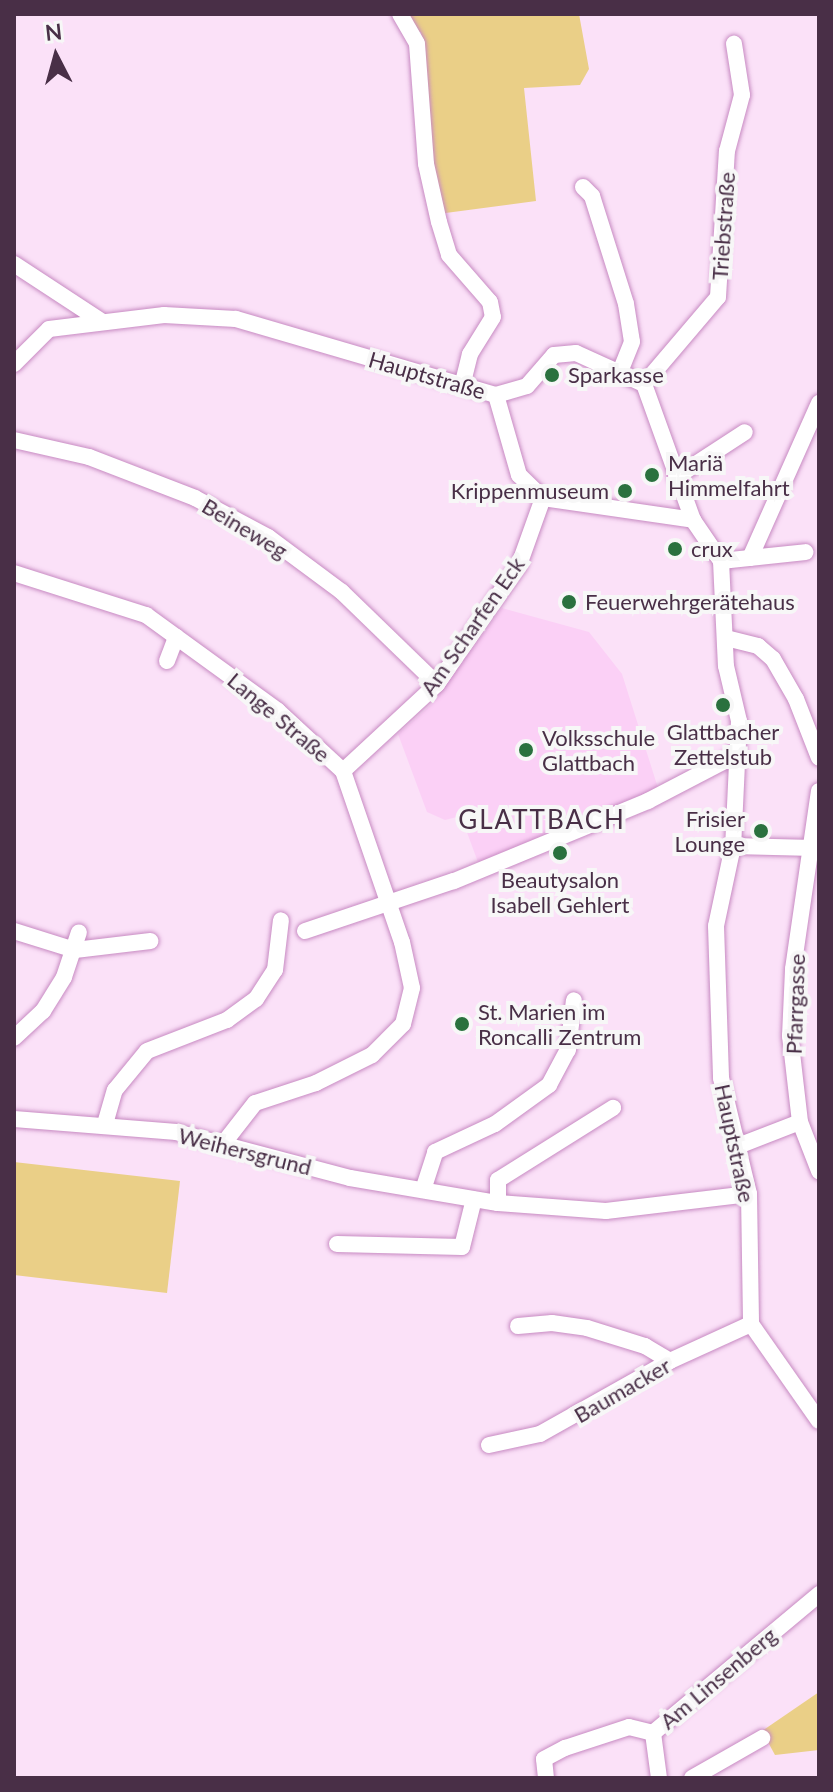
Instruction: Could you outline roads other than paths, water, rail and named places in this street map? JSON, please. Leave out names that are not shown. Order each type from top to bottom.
[{"type":"street","points":[[400,14],[417,44],[426,164],[449,255],[490,302],[493,317],[470,354],[463,383]]},
{"type":"street","name":"Triebstraße","points":[[644,384],[718,297],[727,151],[742,95],[734,44]]},
{"type":"street","points":[[583,187],[592,196],[626,304],[632,342],[620,372]]},
{"type":"street","points":[[14,264],[101,321]]},
{"type":"street","name":"Hauptstraße","points":[[14,364],[49,329],[175,315],[236,319],[496,395],[519,475],[543,498]]},
{"type":"street","points":[[496,395],[527,386],[554,355],[576,353],[644,384],[693,520],[721,561],[806,552]]},
{"type":"street","points":[[750,558],[819,403]]},
{"type":"street","points":[[676,477],[745,432]]},
{"type":"street","name":"Beineweg","points":[[14,440],[102,462],[195,498],[268,537],[342,592],[437,684]]},
{"type":"street","points":[[543,498],[693,520]]},
{"type":"street","name":"Am Scharfen Eck","points":[[343,771],[437,684],[519,565],[543,498]]},
{"type":"street","name":"Hauptstraße","points":[[721,561],[738,754],[733,846],[716,941],[721,1078],[725,1111],[738,1146],[749,1194],[751,1324]]},
{"type":"street","name":"Lange Straße","points":[[14,573],[146,615],[278,711],[343,771],[412,988],[403,1024],[372,1055],[316,1083],[255,1103],[223,1144]]},
{"type":"street","points":[[167,661],[176,637]]},
{"type":"street","points":[[726,638],[758,646],[773,659],[796,699],[819,758]]},
{"type":"street","points":[[305,931],[388,907],[648,801],[738,754]]},
{"type":"street","name":"Pfarrgasse","points":[[819,791],[814,848],[793,969],[790,1036],[800,1122],[819,1171]]},
{"type":"street","points":[[733,846],[814,848]]},
{"type":"street","points":[[105,1124],[115,1090],[147,1051],[227,1020],[256,999],[275,970],[281,920]]},
{"type":"street","points":[[14,931],[75,950],[150,941]]},
{"type":"street","points":[[14,1038],[43,1011],[75,950],[79,932]]},
{"type":"street","points":[[423,1190],[435,1152],[495,1124],[549,1085],[568,1050],[574,1000]]},
{"type":"street","points":[[498,1203],[498,1180],[613,1108]]},
{"type":"street","name":"Weihersgrund","points":[[14,1119],[176,1132],[350,1178],[498,1203],[606,1211],[749,1194]]},
{"type":"street","points":[[738,1146],[800,1122]]},
{"type":"street","points":[[337,1244],[462,1247],[474,1199]]},
{"type":"street","points":[[518,1326],[552,1323],[587,1328],[645,1346],[670,1361]]},
{"type":"street","points":[[751,1324],[819,1421]]},
{"type":"street","name":"Baumacker","points":[[489,1445],[540,1434],[670,1361],[751,1324]]},
{"type":"street","name":"Am Linsenberg","points":[[659,1778],[653,1733],[819,1594]]},
{"type":"street","points":[[546,1778],[544,1759],[565,1748],[629,1727],[653,1733]]},
{"type":"street","points":[[692,1778],[762,1738]]},
{"type":"place","name":"Sparkasse","points":[[552,375]]},
{"type":"place","name":"Mariä Himmelfahrt","points":[[652,475]]},
{"type":"place","name":"Krippenmuseum","points":[[625,491]]},
{"type":"place","name":"crux","points":[[675,549]]},
{"type":"place","name":"Feuerwehrgerätehaus","points":[[569,602]]},
{"type":"place","name":"Glattbacher Zettelstub","points":[[723,705]]},
{"type":"place","name":"Volksschule Glattbach","points":[[526,750]]},
{"type":"place","name":"Frisier Lounge","points":[[761,831]]},
{"type":"place","name":"Beautysalon Isabell Gehlert","points":[[560,853]]},
{"type":"place","name":"St. Marien im Roncalli Zentrum","points":[[462,1024]]},
{"type":"district","name":"GLATTBACH","points":[[542,820]]}]
